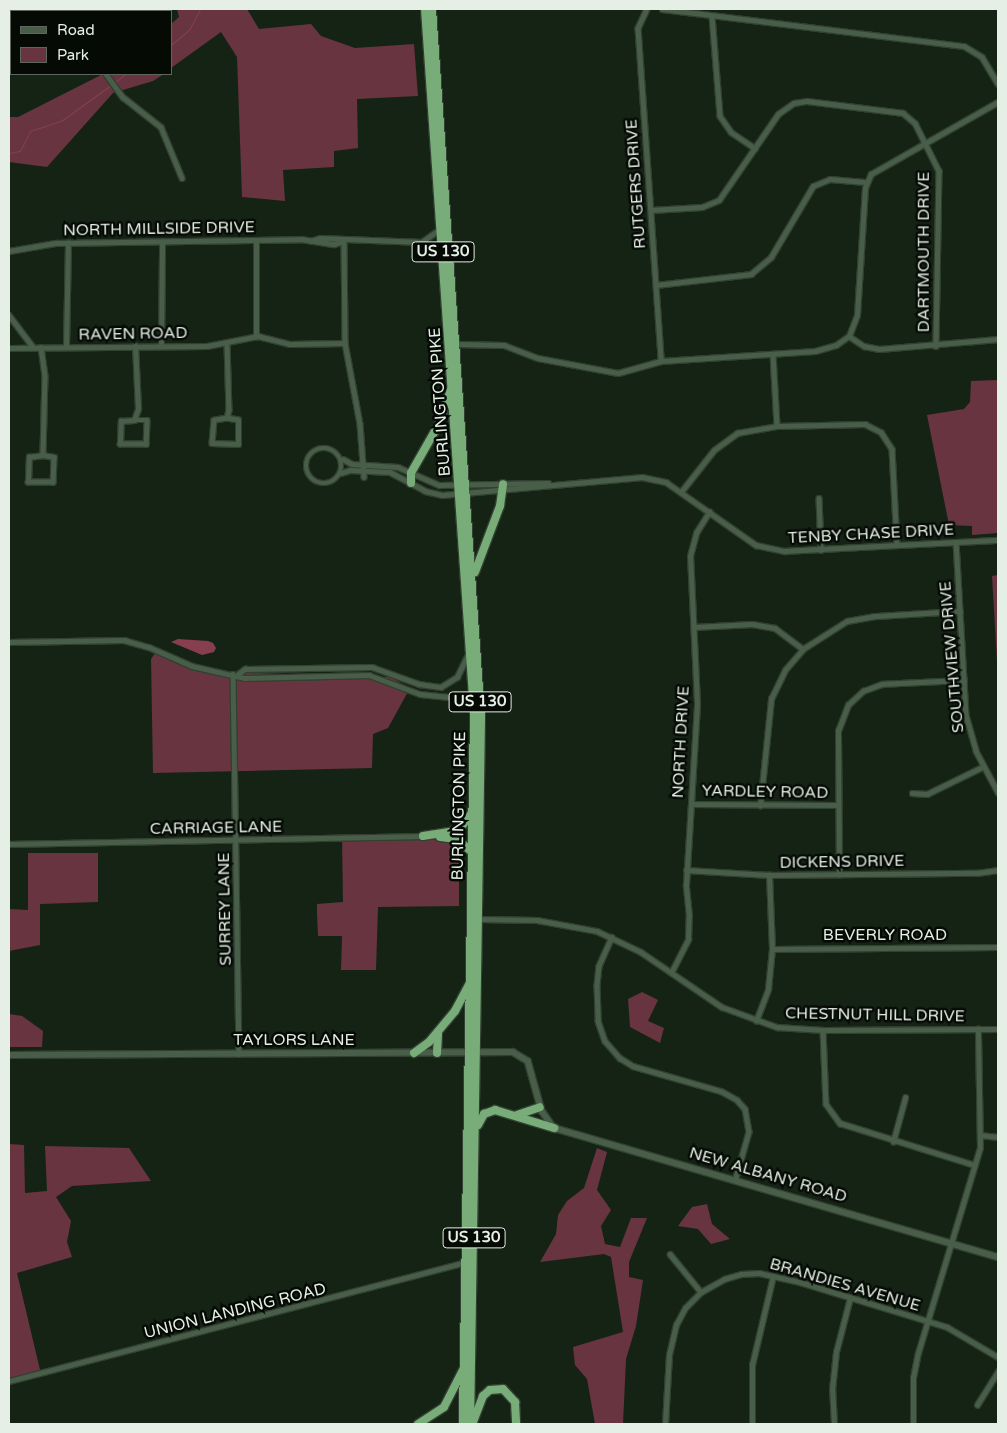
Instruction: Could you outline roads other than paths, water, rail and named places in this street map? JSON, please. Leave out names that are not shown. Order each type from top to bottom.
[{"type":"highway","name":"BURLINGTON PIKE","points":[[425,9],[452,382],[473,576],[481,719],[479,919],[473,1052],[464,1424]]},
{"type":"highway","name":"BURLINGTON PIKE","points":[[432,9],[457,344],[474,712],[471,981],[476,1129],[471,1424]]},
{"type":"highway","points":[[411,483],[411,473],[439,424],[452,382]]},
{"type":"highway","points":[[473,576],[503,487]]},
{"type":"highway","points":[[423,836],[460,829],[469,819],[474,807]]},
{"type":"highway","points":[[423,836],[454,838],[472,852]]},
{"type":"highway","points":[[414,1053],[439,1031],[455,1011],[471,981]]},
{"type":"highway","points":[[437,1053],[439,1031]]},
{"type":"highway","points":[[513,1115],[540,1107]]},
{"type":"highway","points":[[476,1129],[484,1114],[489,1111],[513,1115],[554,1128]]},
{"type":"highway","points":[[418,1424],[438,1413],[449,1400],[465,1365]]},
{"type":"highway","points":[[471,1424],[483,1396],[496,1389],[511,1394],[515,1402],[516,1424]]},
{"type":"street","name":"RUTGERS DRIVE","points":[[647,9],[638,28],[661,361]]},
{"type":"street","points":[[662,9],[964,46],[982,56],[998,84]]},
{"type":"street","points":[[712,16],[720,116],[730,132],[756,148]]},
{"type":"street","points":[[107,75],[123,97],[161,126],[182,178]]},
{"type":"street","name":"DARTMOUTH DRIVE","points":[[651,210],[702,207],[719,200],[783,109],[807,101],[903,113],[916,123],[939,171],[936,346]]},
{"type":"street","points":[[457,344],[504,345],[538,358],[618,373],[661,361],[826,349],[849,336],[857,315],[867,182],[876,170],[998,102]]},
{"type":"street","points":[[656,285],[738,278],[750,274],[772,257],[813,186],[830,179],[867,182]]},
{"type":"street","points":[[422,242],[441,226]]},
{"type":"street","name":"NORTH MILLSIDE DRIVE","points":[[9,251],[34,244],[311,240],[320,238],[344,241],[422,242],[443,252]]},
{"type":"street","points":[[256,241],[256,336],[289,344],[345,344]]},
{"type":"street","points":[[344,241],[345,344],[364,477]]},
{"type":"street","points":[[162,242],[162,346]]},
{"type":"street","points":[[66,347],[68,243]]},
{"type":"street","points":[[9,315],[32,347]]},
{"type":"street","name":"RAVEN ROAD","points":[[9,348],[227,344],[256,336]]},
{"type":"street","points":[[849,336],[864,346],[879,349],[936,346],[998,339]]},
{"type":"street","points":[[227,344],[227,418]]},
{"type":"street","points":[[134,420],[138,409],[135,346]]},
{"type":"street","points":[[41,347],[45,376],[43,455]]},
{"type":"street","points":[[773,354],[778,426]]},
{"type":"street","points":[[227,418],[238,420],[238,444],[212,443],[214,420],[227,418]]},
{"type":"street","points":[[134,420],[147,420],[146,444],[120,444],[121,421],[134,420]]},
{"type":"street","points":[[681,492],[705,459],[724,440],[744,431],[778,426],[859,423],[881,432],[892,449],[898,545]]},
{"type":"street","points":[[343,459],[341,473],[331,483],[321,484],[309,477],[305,465],[310,456],[322,448],[334,451],[348,463],[393,466],[433,484],[463,490]]},
{"type":"street","points":[[43,455],[54,457],[53,482],[28,482],[28,457],[43,455]]},
{"type":"street","points":[[341,473],[364,470],[394,473],[432,493],[463,490]]},
{"type":"street","name":"TENBY CHASE DRIVE","points":[[463,490],[642,477],[666,482],[748,540],[766,548],[785,552],[998,540]]},
{"type":"street","name":"TENBY CHASE DRIVE","points":[[463,490],[503,487]]},
{"type":"street","points":[[819,498],[821,550]]},
{"type":"street","name":"NORTH DRIVE","points":[[671,973],[688,939],[686,870],[697,722],[690,556],[696,533],[709,512]]},
{"type":"street","name":"SOUTHVIEW DRIVE","points":[[956,542],[968,726],[982,766],[998,792]]},
{"type":"street","points":[[760,806],[771,700],[785,670],[803,649],[847,621],[875,616],[960,611]]},
{"type":"street","points":[[694,627],[752,624],[775,628],[803,649]]},
{"type":"street","points":[[9,642],[124,640],[145,646],[192,666],[236,674],[245,678],[369,675],[420,694],[458,698],[474,712]]},
{"type":"street","points":[[236,674],[244,669],[372,667],[419,684],[441,687],[453,682],[461,672],[470,642]]},
{"type":"street","name":"SURREY LANE","points":[[236,674],[239,1054]]},
{"type":"street","points":[[839,875],[838,731],[841,718],[853,700],[864,691],[882,684],[964,680]]},
{"type":"street","points":[[912,793],[927,794],[982,766]]},
{"type":"street","name":"YARDLEY ROAD","points":[[692,804],[760,806],[838,805]]},
{"type":"street","name":"CARRIAGE LANE","points":[[9,844],[423,836]]},
{"type":"street","name":"DICKENS DRIVE","points":[[686,870],[769,875],[977,874],[998,870]]},
{"type":"street","points":[[756,1021],[768,989],[772,949],[769,875]]},
{"type":"street","name":"CHESTNUT HILL DRIVE","points":[[479,919],[537,920],[575,925],[612,937],[641,952],[722,1007],[756,1021],[777,1027],[824,1030],[998,1029]]},
{"type":"street","points":[[612,937],[599,966],[596,986],[598,1021],[605,1041],[620,1058],[633,1066],[721,1091],[737,1100],[745,1109],[749,1132],[736,1178]]},
{"type":"street","name":"BEVERLY ROAD","points":[[772,949],[998,947]]},
{"type":"street","points":[[913,1424],[913,1378],[928,1321],[975,1165],[980,1135],[978,1029]]},
{"type":"street","points":[[824,1030],[825,1099],[831,1115],[851,1129],[975,1165]]},
{"type":"street","name":"TAYLORS LANE","points":[[9,1055],[473,1052],[522,1054],[533,1069],[540,1107]]},
{"type":"street","points":[[893,1142],[905,1098]]},
{"type":"street","points":[[540,1107],[554,1128]]},
{"type":"street","name":"NEW ALBANY ROAD","points":[[554,1128],[736,1178],[998,1257]]},
{"type":"street","points":[[980,1135],[998,1137]]},
{"type":"street","points":[[670,1254],[701,1292]]},
{"type":"street","name":"UNION LANDING ROAD","points":[[9,1381],[467,1262]]},
{"type":"street","name":"BRANDIES AVENUE","points":[[665,1424],[672,1337],[685,1308],[701,1292],[724,1279],[741,1274],[773,1276],[928,1321],[962,1333],[998,1357]]},
{"type":"street","points":[[752,1424],[752,1365],[773,1276]]},
{"type":"street","points":[[834,1424],[832,1390],[836,1352],[850,1298]]},
{"type":"street","points":[[977,1406],[998,1371]]},
{"type":"waterway","points":[[172,44],[189,30],[200,9]]},
{"type":"waterway","points":[[114,83],[124,75]]},
{"type":"waterway","points":[[9,153],[20,151],[30,131],[61,121],[111,85]]}]
